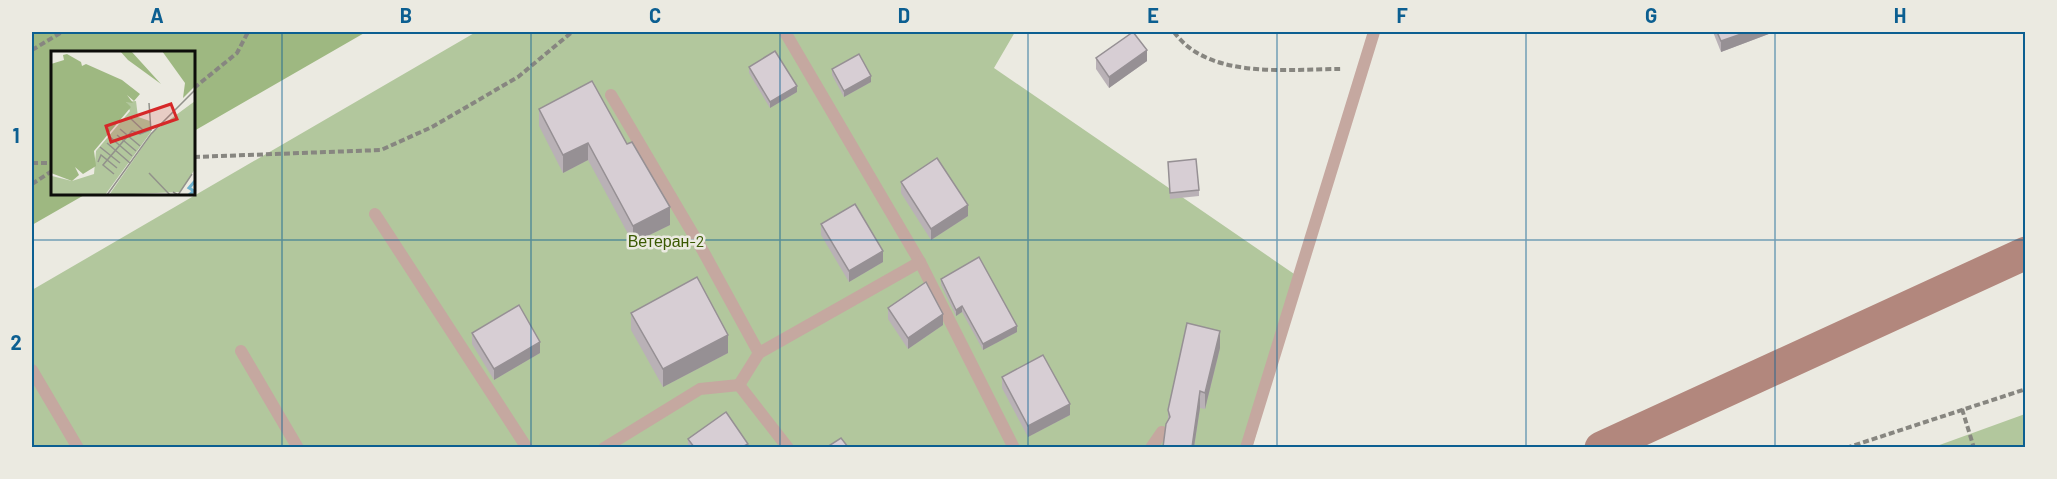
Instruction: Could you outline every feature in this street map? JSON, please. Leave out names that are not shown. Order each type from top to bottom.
[{"type":"main road","points":[[1601,447],[2025,253]]},
{"type":"lane","points":[[785,32],[920,262],[1014,447]]},
{"type":"lane","points":[[1246,447],[1374,32]]},
{"type":"lane","points":[[611,95],[703,251],[759,353]]},
{"type":"lane","points":[[375,214],[527,447]]},
{"type":"lane","points":[[740,385],[759,353],[920,262]]},
{"type":"lane","points":[[241,351],[298,447]]},
{"type":"lane","points":[[32,370],[78,447]]},
{"type":"lane","points":[[604,447],[700,389],[740,385]]},
{"type":"lane","points":[[740,385],[788,447]]},
{"type":"lane","points":[[1151,447],[1162,432]]},
{"type":"path","points":[[32,50],[62,32]]},
{"type":"path","points":[[195,87],[237,53],[248,32]]},
{"type":"path","points":[[195,157],[381,150],[432,127],[518,77],[572,32]]},
{"type":"path","points":[[1174,32],[1203,58],[1241,68],[1363,69]]},
{"type":"path","points":[[32,163],[51,163]]},
{"type":"path","points":[[32,184],[51,172]]},
{"type":"path","points":[[1846,447],[2025,389]]},
{"type":"path","points":[[1962,409],[1974,447]]},
{"type":"green space","points":[[32,32],[366,32],[195,130],[195,51],[51,51],[51,195],[84,195],[32,225]]},
{"type":"green space","name":"Ветеран-2","points":[[476,32],[1015,32],[994,68],[1300,278],[1252,448],[32,447],[32,290]]},
{"type":"green space","points":[[2025,414],[2025,447],[1934,447]]},
{"type":"building","points":[[1133,32],[1147,50],[1109,77],[1096,58]]},
{"type":"building","points":[[1717,32],[1747,32],[1721,41]]},
{"type":"building","points":[[775,51],[797,86],[770,102],[749,67]]},
{"type":"building","points":[[859,54],[871,76],[844,91],[832,69]]},
{"type":"building","points":[[592,81],[627,144],[632,142],[670,207],[633,226],[588,143],[563,155],[539,109]]},
{"type":"building","points":[[937,158],[968,205],[931,229],[901,182]]},
{"type":"building","points":[[1196,159],[1199,190],[1170,193],[1168,162]]},
{"type":"building","points":[[855,204],[883,251],[849,271],[821,224]]},
{"type":"building","points":[[979,257],[1017,326],[983,344],[962,306],[956,310],[941,279]]},
{"type":"building","points":[[697,277],[728,335],[663,369],[631,313]]},
{"type":"building","points":[[926,282],[943,314],[908,338],[888,308]]},
{"type":"building","points":[[519,305],[540,342],[494,369],[472,333]]},
{"type":"building","points":[[1187,323],[1220,331],[1205,393],[1200,391],[1192,447],[1163,447],[1166,424],[1170,417],[1168,410]]},
{"type":"building","points":[[1043,355],[1070,404],[1028,426],[1002,377]]},
{"type":"building","points":[[726,412],[748,444],[742,447],[694,447],[688,439]]},
{"type":"building","points":[[841,438],[848,447],[827,447]]}]
